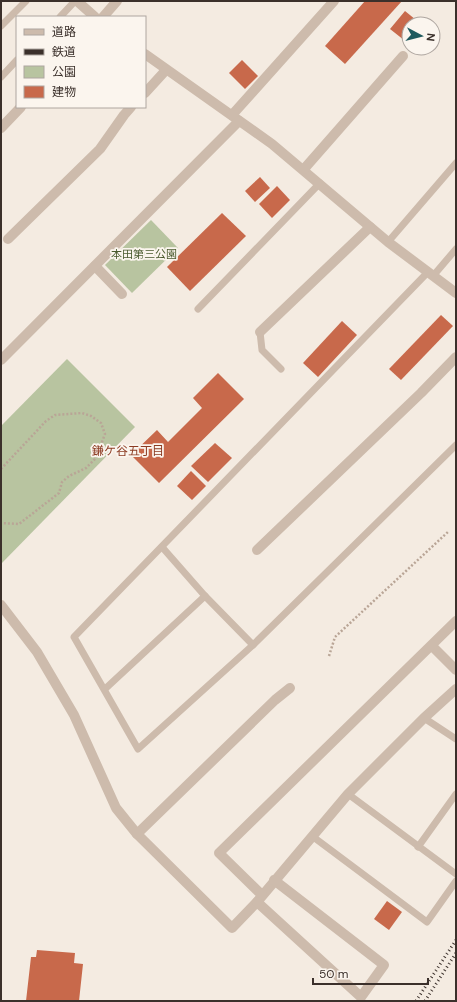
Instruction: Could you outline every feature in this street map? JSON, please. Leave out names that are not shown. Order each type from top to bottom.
[{"type":"street","points":[[76,1],[94,16]]},
{"type":"street","points":[[104,16],[117,1]]},
{"type":"street","points":[[1,360],[95,266],[235,118],[334,1]]},
{"type":"street","points":[[146,55],[272,144],[388,242],[456,293]]},
{"type":"street","points":[[304,170],[404,56]]},
{"type":"street","points":[[146,91],[166,70]]},
{"type":"street","points":[[1,128],[20,108]]},
{"type":"street","points":[[8,239],[100,149],[130,108]]},
{"type":"street","points":[[260,332],[370,226]]},
{"type":"street","points":[[95,266],[122,294]]},
{"type":"street","points":[[257,550],[421,393],[456,357]]},
{"type":"street","points":[[1,605],[37,652],[74,715],[116,808],[136,834],[232,928],[260,898],[348,794],[424,718],[456,689]]},
{"type":"street","points":[[274,880],[384,965],[361,997],[260,898],[219,853],[456,621]]},
{"type":"street","points":[[432,646],[456,670]]},
{"type":"street","points":[[136,834],[269,706],[290,688]]},
{"type":"lane","points":[[1,26],[26,1]]},
{"type":"lane","points":[[61,16],[76,1]]},
{"type":"lane","points":[[1,77],[16,61]]},
{"type":"lane","points":[[388,242],[456,163]]},
{"type":"lane","points":[[198,309],[320,183]]},
{"type":"lane","points":[[456,250],[430,274],[74,638],[105,689],[138,749],[253,645],[456,445]]},
{"type":"lane","points":[[260,332],[262,350],[281,369]]},
{"type":"lane","points":[[162,547],[253,645]]},
{"type":"lane","points":[[105,689],[206,596]]},
{"type":"lane","points":[[424,718],[456,738]]},
{"type":"lane","points":[[348,794],[456,874]]},
{"type":"lane","points":[[418,846],[456,794]]},
{"type":"lane","points":[[312,836],[427,922],[456,881]]},
{"type":"path","points":[[1,469],[46,421],[55,415],[82,413],[91,416],[102,423],[105,434],[96,458],[86,468],[69,476],[62,482],[59,494],[19,524],[1,522]]},
{"type":"path","points":[[329,656],[335,637],[449,531]]},
{"type":"green space","name":"本田第三公園","points":[[151,220],[178,248],[132,293],[105,265]]},
{"type":"green space","points":[[67,359],[135,427],[1,564],[1,426]]},
{"type":"building","points":[[365,1],[402,1],[345,64],[325,46]]},
{"type":"building","points":[[405,11],[411,16],[401,16],[401,38],[390,29]]},
{"type":"building","points":[[242,60],[258,76],[245,89],[229,73]]},
{"type":"building","points":[[260,177],[270,188],[255,202],[245,191]]},
{"type":"building","points":[[277,186],[290,200],[272,218],[259,204]]},
{"type":"building","points":[[222,213],[246,236],[190,291],[167,267]]},
{"type":"building","points":[[441,315],[453,326],[401,380],[389,369]]},
{"type":"building","points":[[342,321],[357,335],[318,377],[303,363]]},
{"type":"building","points":[[218,373],[244,399],[159,483],[131,455],[157,430],[168,442],[202,408],[193,398]]},
{"type":"building","points":[[215,443],[232,458],[208,482],[191,466]]},
{"type":"building","points":[[191,471],[206,486],[192,500],[177,486]]},
{"type":"building","points":[[387,901],[402,912],[389,930],[374,919]]},
{"type":"building","points":[[37,950],[75,953],[74,963],[83,964],[79,1001],[26,1001],[31,957],[36,957]]},
{"type":"railway","points":[[416,1001],[456,940]]},
{"type":"railway","points":[[425,1001],[456,953]]},
{"type":"district","name":"鎌ケ谷五丁目","points":[[128,451]]}]
